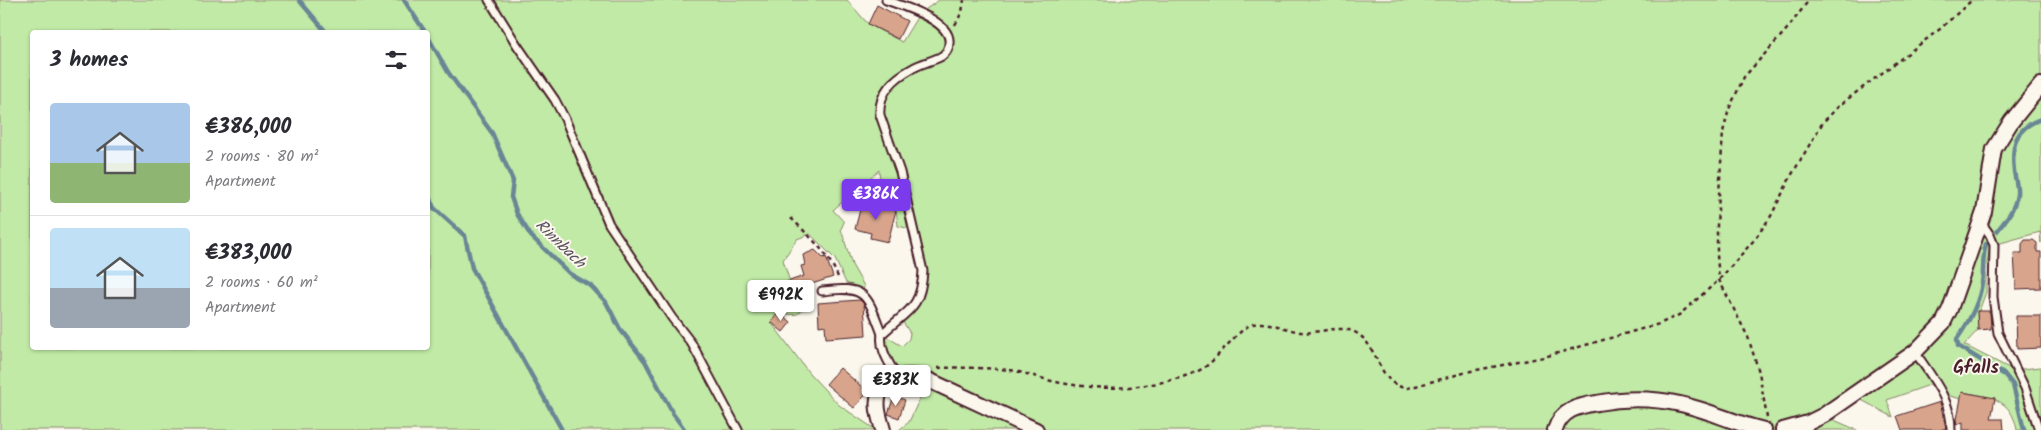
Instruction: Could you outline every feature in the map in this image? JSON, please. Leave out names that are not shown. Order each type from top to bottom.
[{"type":"street","points":[[1783,430],[1808,423],[1824,415],[1915,352],[1935,332],[1946,316],[1981,222],[1988,193],[1994,149],[2011,122],[2041,85]]},
{"type":"street","points":[[883,430],[879,414],[879,394],[886,384],[897,377],[914,375],[1036,430]]},
{"type":"street","points":[[1555,430],[1558,421],[1573,408],[1610,400],[1634,399],[1681,404],[1766,426]]},
{"type":"lane","points":[[489,0],[555,100],[565,119],[609,224],[672,318],[692,344],[738,430]]},
{"type":"lane","points":[[882,334],[908,314],[917,303],[922,287],[923,271],[900,172],[880,115],[882,96],[900,76],[943,55],[949,44],[949,35],[944,28],[934,21],[886,0]]},
{"type":"lane","points":[[1981,222],[1994,245],[1993,297],[1998,333],[2025,388],[2039,430]]},
{"type":"lane","points":[[822,291],[843,288],[863,294],[872,308],[882,334],[881,341],[885,355],[897,377]]},
{"type":"lane","points":[[1915,352],[1943,394],[1948,406],[1951,430]]},
{"type":"path","points":[[949,35],[962,12],[964,0]]},
{"type":"path","points":[[1766,426],[1759,372],[1748,337],[1719,280],[1716,255],[1723,132],[1729,109],[1744,77],[1788,28],[1809,0]]},
{"type":"path","points":[[914,375],[924,369],[1010,370],[1061,383],[1101,388],[1130,387],[1186,376],[1198,370],[1223,351],[1246,328],[1259,323],[1303,333],[1340,329],[1350,330],[1360,335],[1372,348],[1379,365],[1389,380],[1401,387],[1408,388],[1471,371],[1544,357],[1659,324],[1679,315],[1719,280],[1755,239],[1771,216],[1795,168],[1823,122],[1841,104],[1940,29],[1972,0]]},
{"type":"path","points":[[791,218],[824,250],[834,266],[843,288]]},
{"type":"green space","points":[[0,0],[847,0],[868,24],[902,42],[919,14],[939,0],[2041,0],[2041,243],[2040,232],[1990,246],[1986,270],[1986,292],[1979,311],[1977,311],[1978,330],[1964,345],[2013,370],[2041,367],[2041,430],[2017,430],[2010,411],[2004,405],[1981,395],[1962,392],[1961,399],[1943,394],[1935,383],[1887,400],[1893,417],[1854,396],[1825,416],[1857,430],[899,430],[909,422],[928,380],[897,377],[885,355],[882,334],[902,346],[909,339],[910,333],[901,319],[922,287],[915,230],[898,226],[896,209],[881,191],[879,170],[833,210],[844,222],[841,229],[852,265],[864,286],[863,294],[857,287],[846,283],[835,259],[810,234],[797,239],[783,260],[789,279],[800,299],[803,309],[798,314],[779,312],[771,322],[809,373],[839,405],[876,430],[0,430]]},
{"type":"building","points":[[877,5],[907,21],[898,39],[868,24]]},
{"type":"building","points":[[862,202],[896,210],[888,242],[870,238],[871,233],[855,229]]},
{"type":"building","points":[[2025,240],[2033,240],[2037,243],[2037,252],[2041,252],[2041,288],[2016,289],[2014,253],[2022,253],[2022,244]]},
{"type":"building","points":[[815,250],[823,258],[826,257],[833,277],[809,285],[812,294],[801,298],[798,289],[785,294],[781,284],[804,276],[801,266],[805,265],[803,255]]},
{"type":"building","points":[[860,300],[864,304],[866,335],[826,338],[825,325],[819,326],[818,303]]},
{"type":"building","points":[[1977,311],[1990,311],[1991,329],[1978,330]]},
{"type":"building","points":[[779,312],[791,322],[783,332],[771,322]]},
{"type":"building","points":[[2016,316],[2041,316],[2041,348],[2017,349]]},
{"type":"building","points":[[840,368],[868,392],[854,408],[826,384]]},
{"type":"building","points":[[1962,392],[1995,398],[1991,419],[2003,419],[2004,430],[1963,430],[1963,422],[1956,425]]},
{"type":"building","points":[[894,396],[905,400],[899,418],[888,414]]},
{"type":"building","points":[[1940,402],[1946,428],[1940,430],[1902,430],[1897,416]]},
{"type":"waterway","points":[[299,0],[324,30]]},
{"type":"waterway","name":"Rinnbach","points":[[404,0],[424,30]]},
{"type":"waterway","name":"Rinnbach","points":[[430,40],[448,72],[492,133],[513,181],[511,197],[517,214],[531,236],[570,274],[591,286],[606,302],[620,329],[645,361],[673,414],[685,430]]},
{"type":"waterway","points":[[1997,231],[2010,214],[2017,194],[2013,162],[2014,145],[2025,127],[2041,119]]},
{"type":"waterway","points":[[430,199],[434,208],[465,236],[472,268],[562,430]]},
{"type":"waterway","points":[[1986,244],[1979,298],[1957,339],[1958,346],[2005,375],[2013,385],[2024,430]]},
{"type":"district","name":"Gfalls","points":[[1976,368]]}]
